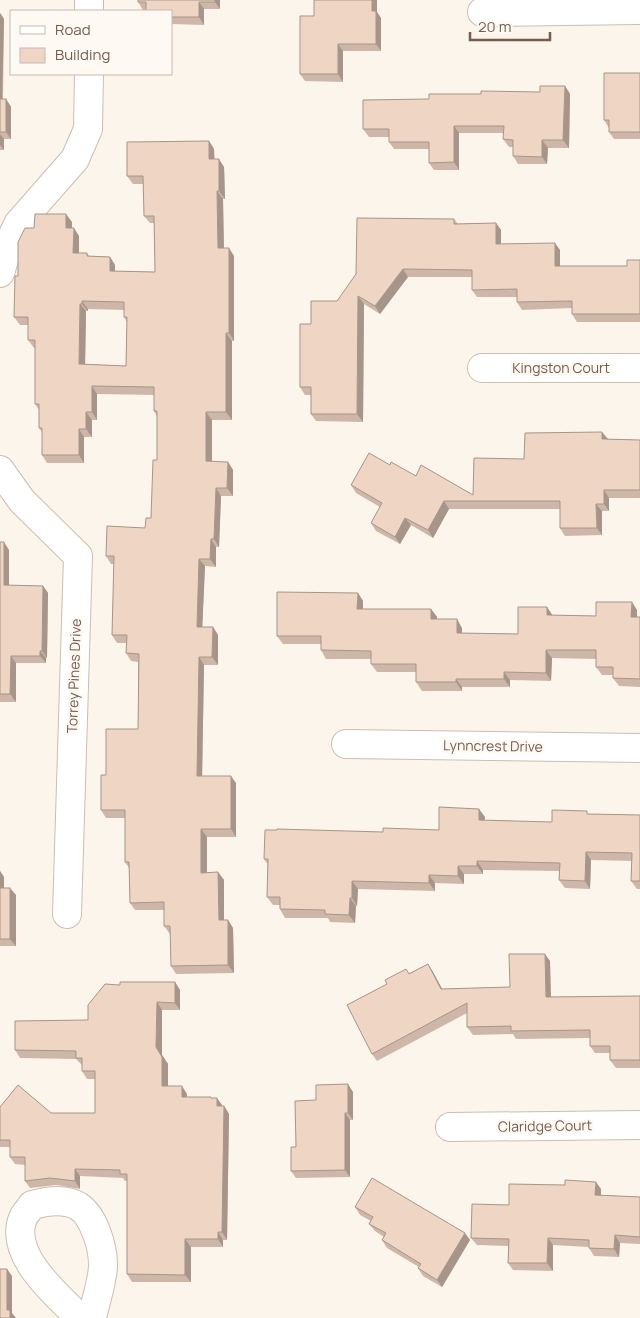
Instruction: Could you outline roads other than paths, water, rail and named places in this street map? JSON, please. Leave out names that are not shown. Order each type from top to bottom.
[{"type":"street","points":[[482,12],[640,10]]},
{"type":"street","points":[[0,274],[8,246],[18,224],[75,159],[88,129],[89,75]]},
{"type":"street","name":"Kingston Court","points":[[482,368],[640,368]]},
{"type":"street","name":"Torrey Pines Drive","points":[[0,470],[22,501],[78,556],[67,914]]},
{"type":"street","name":"Lynncrest Drive","points":[[346,744],[640,748]]},
{"type":"street","name":"Claridge Court","points":[[450,1127],[640,1125]]},
{"type":"street","points":[[80,1318],[49,1286],[25,1255],[21,1235],[22,1226],[24,1218],[32,1205],[56,1200],[78,1206],[88,1218],[100,1241],[103,1266],[92,1318]]}]
